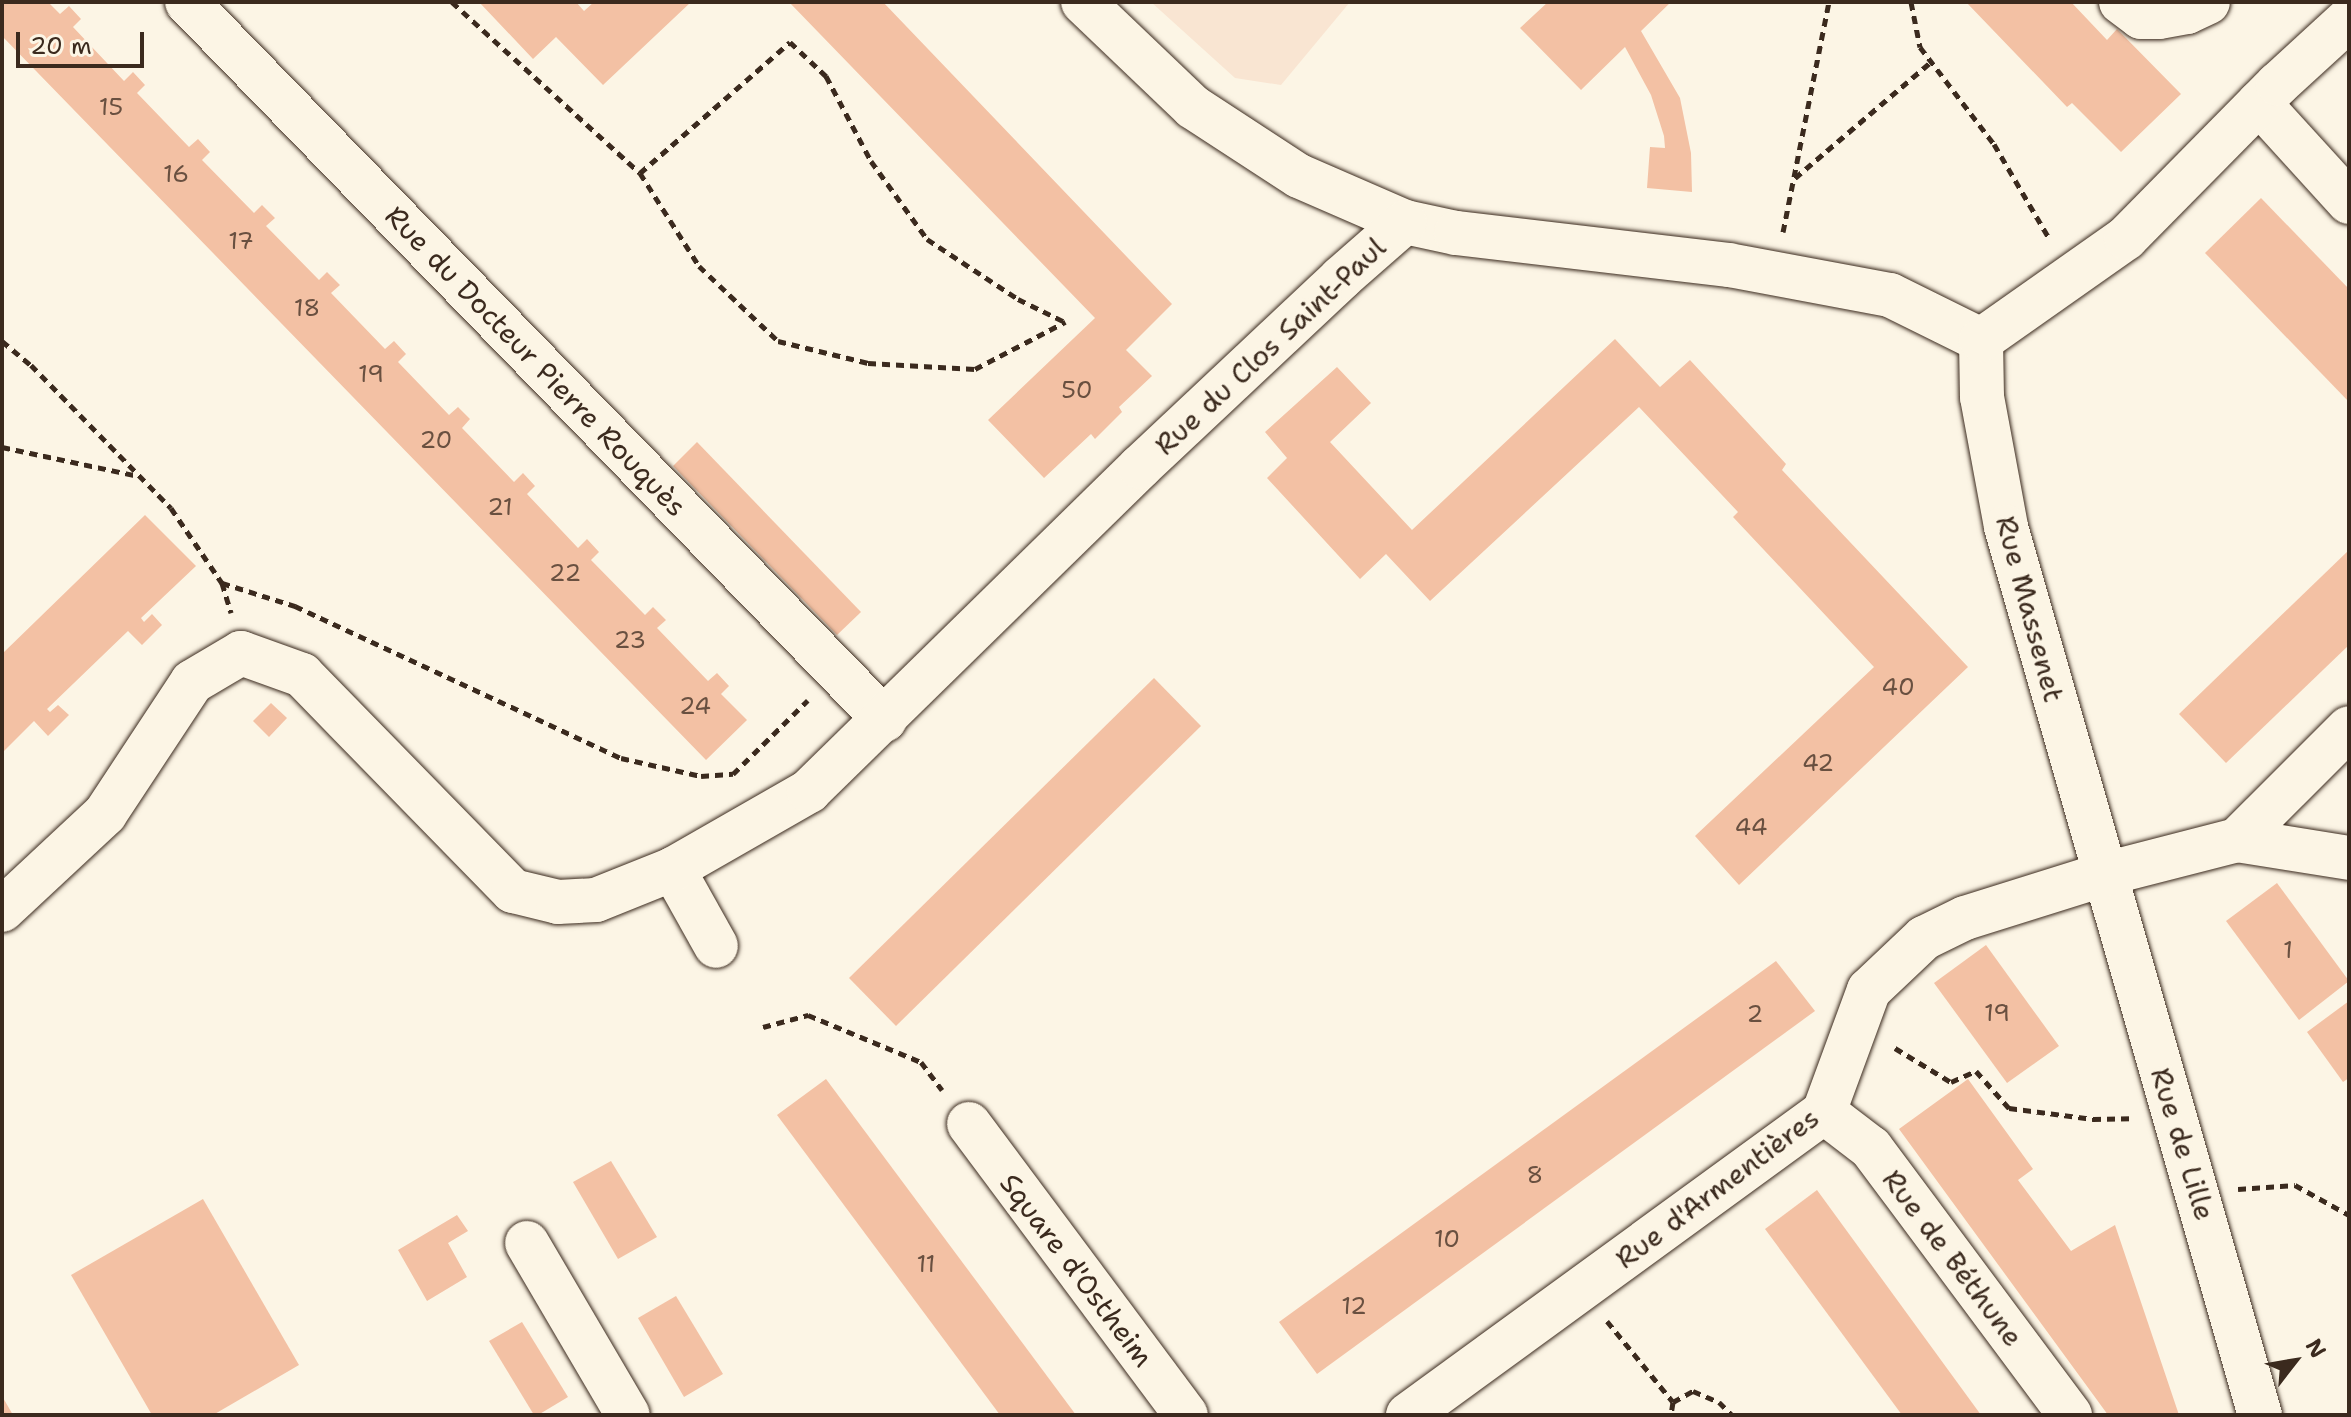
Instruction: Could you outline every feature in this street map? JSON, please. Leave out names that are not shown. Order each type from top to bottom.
[{"type":"street","name":"Rue du Docteur Pierre Rouquès","points":[[187,2],[885,720]]},
{"type":"street","points":[[1083,2],[1193,107],[1299,176],[1405,222]]},
{"type":"street","points":[[2121,2],[2141,17],[2187,12],[2208,2]]},
{"type":"street","points":[[1981,340],[2126,238],[2259,103],[2349,19]]},
{"type":"street","points":[[2259,103],[2349,202]]},
{"type":"street","name":"Rue du Clos Saint-Paul","points":[[241,653],[302,675],[513,891],[558,902],[596,900],[673,869],[809,791],[885,720],[1140,467],[1405,222],[1456,233],[1671,257],[1890,295],[1981,340]]},
{"type":"street","name":"Rue Massenet","points":[[1981,340],[1982,397],[2006,527],[2105,874]]},
{"type":"street","points":[[2,910],[105,814],[192,682],[241,653]]},
{"type":"street","points":[[2237,840],[2349,728]]},
{"type":"street","points":[[2237,840],[2349,858]]},
{"type":"street","name":"Rue d'Armentières","points":[[1408,1415],[1824,1112],[1869,990],[1924,938],[1965,918],[2105,874],[2237,840]]},
{"type":"street","points":[[673,869],[716,946]]},
{"type":"street","name":"Rue de Lille","points":[[2105,874],[2260,1415]]},
{"type":"street","name":"Rue de Béthune","points":[[1824,1112],[1871,1148],[2070,1415]]},
{"type":"street","name":"Square d'Ostheim","points":[[969,1124],[1186,1415]]},
{"type":"street","points":[[527,1243],[628,1415]]},
{"type":"path","points":[[452,2],[640,173],[699,266],[778,341],[868,363],[975,369],[1065,322],[1018,299],[927,239],[871,161],[826,76],[790,42],[640,173]]},
{"type":"path","points":[[1770,273],[1794,179],[1829,2]]},
{"type":"path","points":[[1911,2],[1920,47],[1994,144],[2070,275]]},
{"type":"path","points":[[1794,179],[1931,62]]},
{"type":"path","points":[[2,341],[31,365],[171,508],[222,583],[241,653]]},
{"type":"path","points":[[2,447],[141,477]]},
{"type":"path","points":[[222,583],[295,606],[621,758],[701,776],[733,774],[837,671]]},
{"type":"path","points":[[763,1027],[808,1015],[921,1062],[969,1124]]},
{"type":"path","points":[[1856,1025],[1951,1082],[1976,1071],[2009,1108],[2093,1119],[2174,1116]]},
{"type":"path","points":[[2200,1200],[2252,1186],[2295,1185],[2349,1215]]},
{"type":"path","points":[[1581,1289],[1673,1402],[1671,1415]]},
{"type":"path","points":[[1673,1402],[1693,1391],[1719,1402],[1732,1415]]},
{"type":"shaded area","points":[[1151,2],[1350,2],[1281,85],[1235,78]]},
{"type":"building","points":[[2,2],[48,2],[60,14],[69,6],[81,19],[73,27],[124,81],[133,72],[145,85],[137,93],[189,147],[198,139],[210,152],[202,160],[254,213],[262,205],[275,218],[266,226],[319,280],[327,272],[340,285],[331,293],[385,349],[394,341],[406,354],[398,362],[449,415],[458,407],[470,419],[462,428],[514,482],[523,473],[535,486],[527,494],[578,548],[587,539],[599,552],[591,560],[645,615],[653,607],[666,620],[657,628],[708,681],[717,673],[729,686],[721,694],[747,720],[706,760],[2,36]]},
{"type":"building","points":[[479,2],[576,2],[584,11],[594,2],[691,2],[603,85],[556,37],[533,59]]},
{"type":"building","points":[[789,2],[883,2],[1172,304],[1126,350],[1152,376],[1119,407],[1122,412],[1095,439],[1091,434],[1044,478],[988,420],[1095,318]]},
{"type":"building","points":[[1548,2],[1671,2],[1641,31],[1680,98],[1691,153],[1692,192],[1647,188],[1650,147],[1665,148],[1664,136],[1651,95],[1625,47],[1581,90],[1520,28]]},
{"type":"building","points":[[1966,2],[2071,2],[2107,40],[2117,29],[2181,94],[2121,152],[2072,103],[2067,107]]},
{"type":"building","points":[[2261,198],[2349,289],[2349,402],[2205,253]]},
{"type":"building","points":[[1615,339],[1660,387],[1690,360],[1786,464],[1782,470],[1968,667],[1739,885],[1695,836],[1874,667],[1733,517],[1738,512],[1639,407],[1430,601],[1386,554],[1360,579],[1267,478],[1287,458],[1265,432],[1337,367],[1371,403],[1330,442],[1412,530]]},
{"type":"building","points":[[697,442],[861,612],[837,635],[673,466]]},
{"type":"building","points":[[145,515],[196,566],[141,618],[144,622],[152,614],[162,625],[142,645],[128,631],[47,709],[50,712],[58,705],[69,715],[48,736],[34,721],[2,753],[2,654]]},
{"type":"building","points":[[2349,550],[2349,645],[2226,763],[2179,714]]},
{"type":"building","points":[[1154,678],[1201,726],[896,1026],[849,978]]},
{"type":"building","points":[[271,703],[287,718],[269,737],[253,721]]},
{"type":"building","points":[[2277,883],[2349,981],[2299,1020],[2226,921]]},
{"type":"building","points":[[1986,945],[2059,1046],[2007,1083],[1934,983]]},
{"type":"building","points":[[1776,961],[1815,1011],[1317,1374],[1279,1322]]},
{"type":"building","points":[[2349,1001],[2349,1078],[2343,1082],[2307,1032]]},
{"type":"building","points":[[826,1079],[1076,1415],[1000,1415],[777,1115]]},
{"type":"building","points":[[1968,1079],[2033,1169],[2018,1180],[2071,1251],[2115,1225],[2179,1415],[2108,1415],[1899,1129]]},
{"type":"building","points":[[611,1161],[657,1237],[618,1259],[573,1182]]},
{"type":"building","points":[[1817,1190],[1981,1415],[1902,1415],[1765,1229]]},
{"type":"building","points":[[203,1199],[299,1365],[213,1415],[152,1415],[71,1275]]},
{"type":"building","points":[[457,1215],[468,1231],[448,1243],[467,1277],[427,1301],[398,1250]]},
{"type":"building","points":[[676,1296],[723,1374],[684,1397],[638,1318]]},
{"type":"building","points":[[522,1322],[568,1397],[538,1415],[534,1415],[489,1341]]},
{"type":"building","points":[[2,1396],[13,1415],[2,1415]]}]
